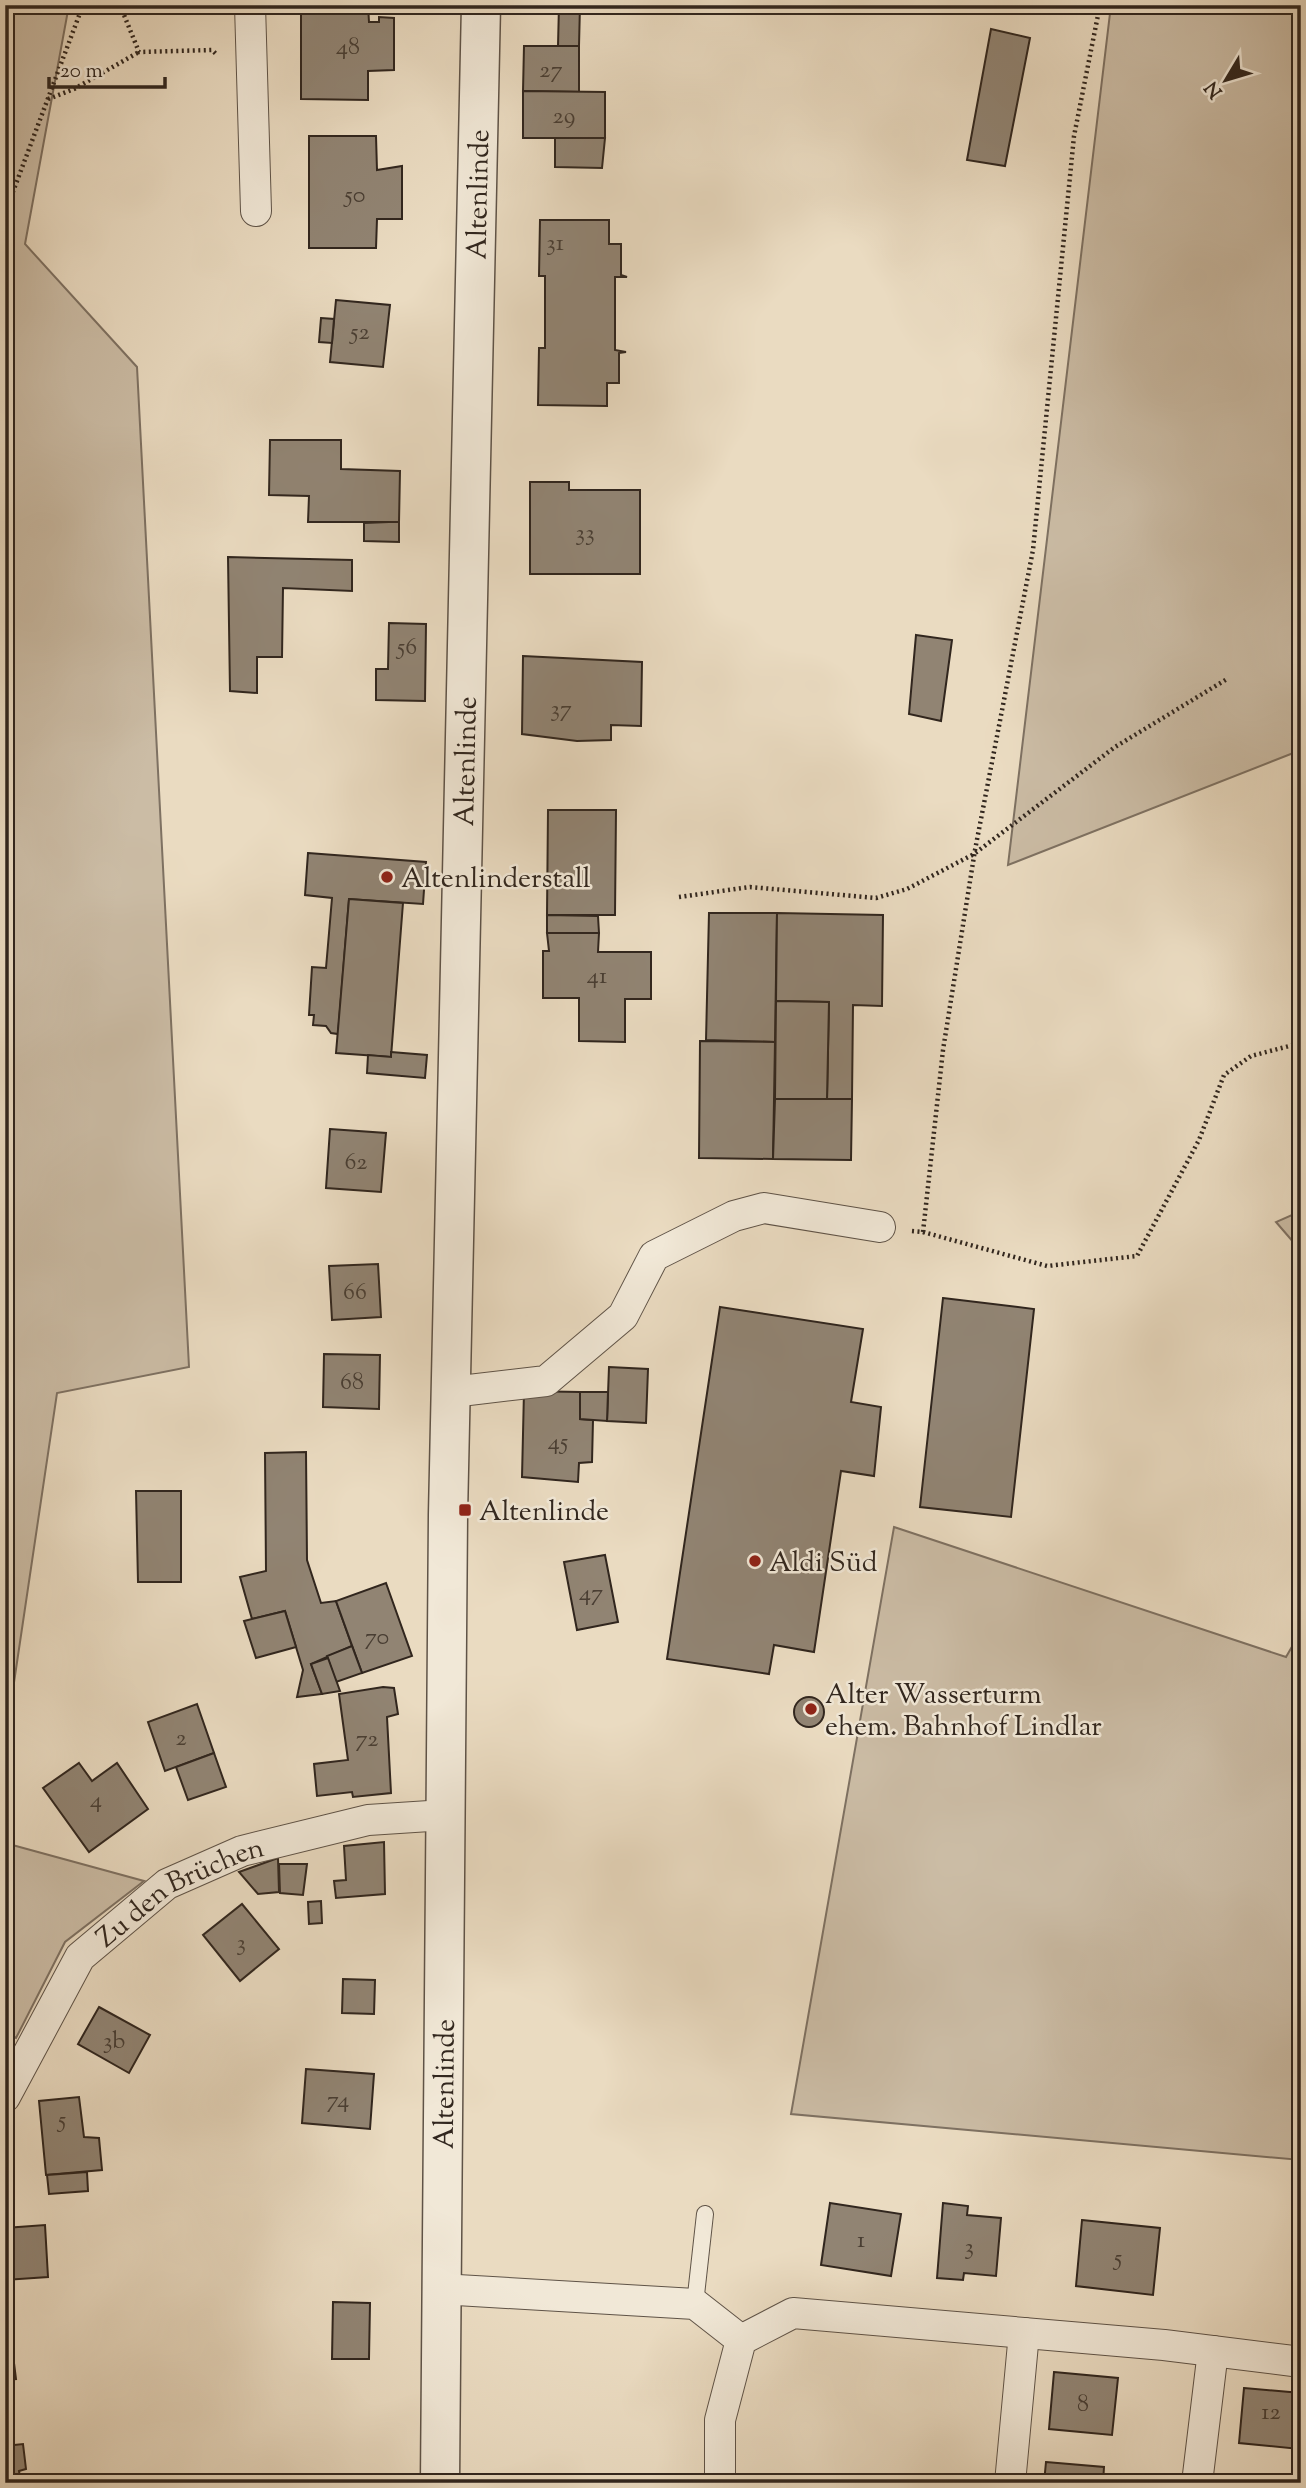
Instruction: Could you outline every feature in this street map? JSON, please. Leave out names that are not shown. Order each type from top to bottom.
[{"type":"street","points":[[250,5],[256,211]]},
{"type":"street","name":"Altenlinde","points":[[440,2483],[445,1815],[481,5]]},
{"type":"street","points":[[452,1392],[546,1381],[623,1317],[654,1256],[734,1216],[764,1208],[880,1227]]},
{"type":"street","name":"Zu den Brüchen","points":[[5,2097],[80,1956],[167,1884],[242,1851],[368,1820],[445,1815]]},
{"type":"street","points":[[440,2289],[695,2304],[741,2340]]},
{"type":"street","points":[[720,2483],[720,2420],[741,2340],[793,2313],[1213,2351],[1301,2362]]},
{"type":"street","points":[[1010,2483],[1024,2333]]},
{"type":"street","points":[[1197,2483],[1213,2351]]},
{"type":"lane","points":[[695,2304],[705,2214]]},
{"type":"path","points":[[5,213],[83,5]]},
{"type":"path","points":[[121,5],[139,52]]},
{"type":"path","points":[[923,1232],[943,1050],[974,854],[1033,550],[1074,136],[1100,5]]},
{"type":"path","points":[[48,99],[74,89],[139,52],[212,50],[252,76]]},
{"type":"path","points":[[679,897],[750,887],[876,898],[907,889],[974,854],[1115,747],[1227,679]]},
{"type":"path","points":[[880,1227],[923,1232],[1047,1266],[1137,1256],[1199,1140],[1224,1075],[1251,1056],[1301,1043]]},
{"type":"shaded area","points":[[5,5],[69,5],[25,244],[137,367],[189,1367],[57,1393],[5,1743]]},
{"type":"shaded area","points":[[1111,5],[1301,5],[1301,750],[1008,865]]},
{"type":"shaded area","points":[[1301,1211],[1301,1251],[1276,1222]]},
{"type":"shaded area","points":[[894,1527],[1286,1657],[1301,1631],[1301,2160],[791,2114]]},
{"type":"shaded area","points":[[5,1843],[144,1881],[65,1942],[16,2038],[5,2033]]},
{"type":"building","points":[[301,5],[368,5],[369,22],[379,22],[379,17],[394,18],[394,70],[368,71],[368,100],[301,99]]},
{"type":"building","points":[[559,5],[580,5],[579,46],[558,46]]},
{"type":"building","points":[[991,29],[1030,38],[1005,166],[967,160]]},
{"type":"building","points":[[524,46],[579,46],[579,92],[523,91]]},
{"type":"building","points":[[523,91],[605,92],[605,138],[523,138]]},
{"type":"building","points":[[309,136],[376,136],[377,170],[402,166],[402,219],[377,219],[376,248],[309,248]]},
{"type":"building","points":[[555,138],[605,138],[602,168],[555,167]]},
{"type":"building","points":[[540,220],[609,220],[609,244],[621,244],[621,275],[627,277],[615,277],[615,350],[626,352],[619,353],[619,383],[607,383],[607,406],[538,405],[539,348],[545,348],[545,276],[539,276]]},
{"type":"building","points":[[336,300],[390,305],[383,367],[330,362]]},
{"type":"building","points":[[321,318],[334,319],[332,343],[319,342]]},
{"type":"building","points":[[270,440],[341,440],[341,469],[400,471],[399,522],[308,522],[309,496],[269,495]]},
{"type":"building","points":[[530,482],[569,482],[569,490],[640,490],[640,574],[530,574]]},
{"type":"building","points":[[399,522],[399,542],[364,541],[364,523]]},
{"type":"building","points":[[228,557],[352,560],[352,591],[283,588],[282,657],[257,657],[257,693],[230,691]]},
{"type":"building","points":[[389,623],[426,624],[425,701],[376,700],[376,669],[388,669]]},
{"type":"building","points":[[916,635],[952,640],[941,721],[909,714]]},
{"type":"building","points":[[523,656],[642,662],[641,726],[611,725],[611,740],[577,741],[522,734]]},
{"type":"building","points":[[548,810],[616,810],[615,915],[547,915]]},
{"type":"building","points":[[308,853],[426,862],[423,904],[349,899],[338,1034],[331,1033],[326,1026],[313,1025],[314,1015],[309,1015],[312,967],[326,968],[332,898],[305,895]]},
{"type":"building","points":[[349,899],[403,903],[391,1057],[336,1053]]},
{"type":"building","points":[[709,913],[777,913],[775,1042],[706,1040]]},
{"type":"building","points":[[777,913],[883,915],[882,1006],[853,1005],[852,1099],[827,1099],[829,1002],[776,1001]]},
{"type":"building","points":[[547,915],[598,916],[599,933],[547,933]]},
{"type":"building","points":[[547,933],[599,933],[598,952],[651,952],[651,999],[625,999],[625,1042],[579,1041],[579,998],[543,998],[543,951],[549,951]]},
{"type":"building","points":[[776,1001],[829,1002],[827,1099],[775,1099]]},
{"type":"building","points":[[700,1041],[775,1042],[773,1159],[699,1158]]},
{"type":"building","points":[[391,1052],[427,1055],[425,1078],[367,1073],[368,1055],[391,1057]]},
{"type":"building","points":[[775,1099],[852,1099],[851,1160],[773,1159]]},
{"type":"building","points":[[330,1129],[386,1133],[381,1192],[326,1188]]},
{"type":"building","points":[[378,1264],[381,1317],[332,1320],[329,1266]]},
{"type":"building","points":[[943,1298],[1034,1309],[1011,1517],[920,1507]]},
{"type":"building","name":"Aldi Süd","points":[[720,1307],[863,1329],[851,1402],[881,1407],[874,1476],[841,1471],[814,1652],[774,1645],[769,1674],[667,1659]]},
{"type":"building","points":[[324,1354],[380,1355],[379,1409],[323,1407]]},
{"type":"building","points":[[609,1367],[648,1369],[646,1423],[607,1421]]},
{"type":"building","points":[[524,1391],[580,1392],[580,1419],[593,1420],[592,1462],[579,1463],[578,1482],[522,1477]]},
{"type":"building","points":[[580,1392],[608,1392],[607,1421],[580,1419]]},
{"type":"building","points":[[306,1452],[307,1560],[321,1603],[336,1601],[352,1646],[311,1664],[322,1694],[297,1697],[303,1670],[285,1611],[252,1619],[240,1577],[266,1571],[265,1453]]},
{"type":"building","points":[[136,1491],[181,1491],[181,1582],[138,1582]]},
{"type":"building","points":[[605,1555],[618,1622],[577,1630],[564,1562]]},
{"type":"building","points":[[386,1583],[412,1656],[362,1673],[336,1601]]},
{"type":"building","points":[[285,1611],[296,1647],[256,1658],[244,1621]]},
{"type":"building","points":[[352,1646],[362,1673],[336,1682],[327,1656]]},
{"type":"building","points":[[328,1658],[340,1691],[322,1694],[311,1664]]},
{"type":"building","points":[[383,1687],[394,1688],[398,1714],[387,1717],[391,1793],[353,1797],[352,1792],[317,1796],[314,1764],[348,1760],[339,1694]]},
{"type":"building","points":[[809,1697],[820,1701],[824,1712],[820,1723],[809,1727],[798,1723],[794,1712],[798,1701]]},
{"type":"building","points":[[197,1704],[214,1753],[165,1771],[148,1722]]},
{"type":"building","points":[[214,1753],[226,1787],[188,1800],[176,1767]]},
{"type":"building","points":[[79,1763],[92,1781],[117,1763],[148,1809],[89,1852],[43,1788]]},
{"type":"building","points":[[384,1842],[385,1894],[336,1898],[334,1881],[346,1880],[344,1846]]},
{"type":"building","points":[[278,1858],[279,1892],[258,1894],[239,1872]]},
{"type":"building","points":[[279,1864],[307,1864],[303,1895],[280,1893]]},
{"type":"building","points":[[321,1901],[322,1923],[309,1924],[308,1902]]},
{"type":"building","points":[[242,1904],[279,1949],[240,1981],[203,1935]]},
{"type":"building","points":[[343,1979],[375,1980],[374,2014],[342,2013]]},
{"type":"building","points":[[99,2007],[150,2035],[129,2073],[78,2044]]},
{"type":"building","points":[[306,2069],[374,2074],[370,2129],[302,2123]]},
{"type":"building","points":[[79,2097],[84,2137],[99,2138],[102,2170],[46,2175],[39,2101]]},
{"type":"building","points":[[87,2172],[88,2191],[49,2194],[47,2175]]},
{"type":"building","points":[[830,2203],[901,2214],[891,2276],[821,2265]]},
{"type":"building","points":[[943,2203],[968,2206],[967,2215],[1001,2218],[996,2276],[964,2273],[963,2280],[937,2278]]},
{"type":"building","points":[[1082,2220],[1160,2228],[1153,2295],[1076,2286]]},
{"type":"building","points":[[45,2225],[48,2277],[5,2280],[5,2228]]},
{"type":"building","points":[[333,2302],[370,2303],[369,2359],[332,2359]]},
{"type":"building","points":[[11,2339],[16,2379],[6,2380],[10,2409],[5,2410],[5,2340]]},
{"type":"building","points":[[1054,2372],[1118,2378],[1112,2435],[1049,2429]]},
{"type":"building","points":[[1244,2388],[1301,2393],[1299,2449],[1239,2443]]},
{"type":"building","points":[[23,2444],[26,2469],[19,2471],[21,2483],[5,2483],[5,2446]]},
{"type":"building","points":[[1046,2462],[1104,2467],[1103,2483],[1044,2483]]},
{"type":"place","name":"Altenlinderstall","points":[[387,877]]},
{"type":"place","name":"Altenlinde","points":[[465,1510]]},
{"type":"place","name":"Aldi Süd","points":[[755,1561]]},
{"type":"place","name":"Alter Wasserturm ehem. Bahnhof Lindlar","points":[[811,1709]]}]
